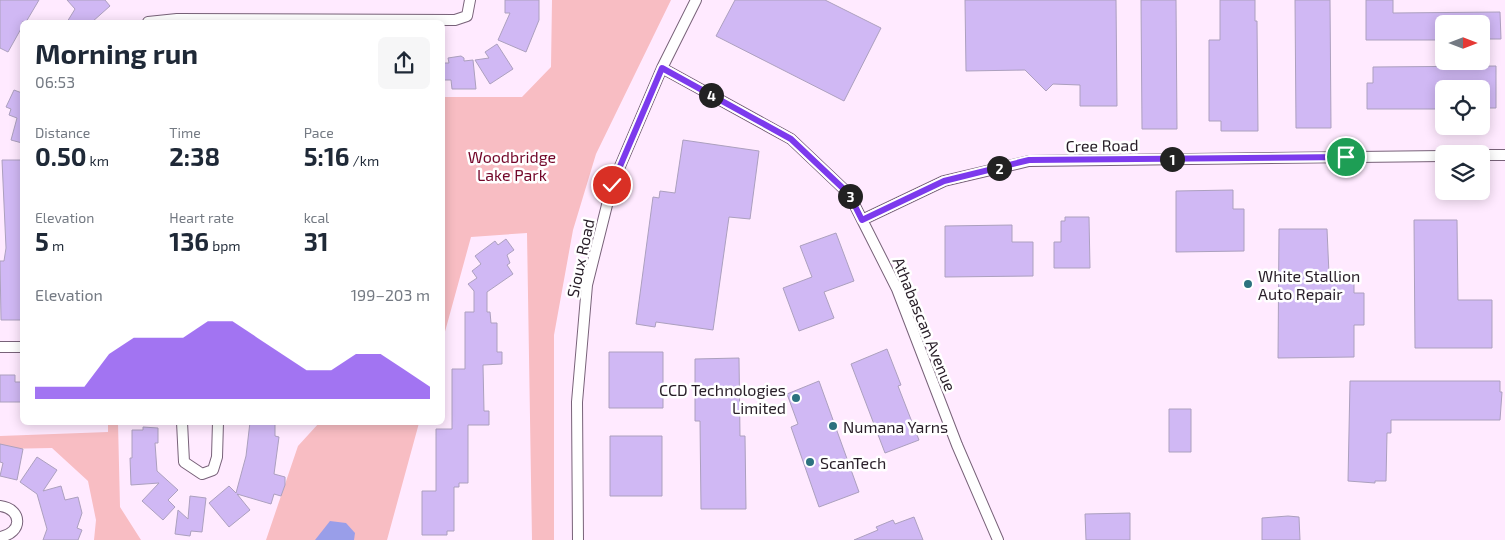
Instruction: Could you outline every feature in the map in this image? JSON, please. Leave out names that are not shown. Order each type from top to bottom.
[{"type":"street","points":[[445,20],[455,20],[467,16],[470,0]]},
{"type":"street","name":"Sioux Road","points":[[578,540],[577,402],[587,285],[612,185],[662,68],[696,0]]},
{"type":"street","points":[[167,20],[260,20]]},
{"type":"street","name":"Athabascan Avenue","points":[[662,68],[791,139],[849,194],[897,288],[957,445],[998,540]]},
{"type":"street","points":[[1490,155],[1505,155]]},
{"type":"street","name":"Cree Road","points":[[862,220],[944,181],[1029,160],[1435,156]]},
{"type":"street","points":[[0,347],[20,347]]},
{"type":"street","points":[[182,425],[184,462],[202,474],[213,470],[217,457],[218,425]]},
{"type":"street","points":[[0,506],[10,509],[16,514],[18,523],[15,530],[10,534],[0,537]]},
{"type":"green space","name":"Woodbridge Lake Park","points":[[552,0],[671,0],[596,154],[573,230],[554,335],[554,540],[532,540],[527,233],[471,237],[445,332],[445,97],[522,97],[551,67]]},
{"type":"green space","points":[[108,425],[118,425],[120,507],[141,540],[94,540],[96,520],[88,481],[52,448],[0,449],[0,436],[108,432]]},
{"type":"green space","points":[[317,425],[418,425],[387,540],[266,540],[298,446]]},
{"type":"water","points":[[330,521],[346,523],[355,533],[354,540],[315,540]]},
{"type":"building","points":[[0,0],[39,0],[27,20],[20,20],[20,31],[8,52],[0,48]]},
{"type":"building","points":[[67,0],[105,0],[110,6],[94,20],[68,20],[75,9]]},
{"type":"building","points":[[505,0],[539,0],[539,20],[526,52],[498,40],[510,13],[505,13]]},
{"type":"building","points":[[735,0],[825,0],[881,28],[844,101],[716,36]]},
{"type":"building","points":[[965,0],[1116,0],[1117,106],[1080,106],[1080,85],[1053,84],[1046,91],[1025,70],[966,71]]},
{"type":"building","points":[[1141,0],[1176,0],[1177,129],[1142,129]]},
{"type":"building","points":[[1220,0],[1255,0],[1255,21],[1257,21],[1258,131],[1221,131],[1221,121],[1209,121],[1209,40],[1220,40]]},
{"type":"building","points":[[1295,0],[1330,0],[1331,128],[1296,128]]},
{"type":"building","points":[[1366,0],[1393,0],[1393,13],[1500,12],[1501,39],[1490,39],[1490,15],[1435,15],[1435,40],[1366,40]]},
{"type":"building","points":[[497,44],[513,69],[490,84],[475,60],[489,58],[485,52]]},
{"type":"building","points":[[461,56],[464,58],[464,61],[473,60],[476,89],[452,89],[451,80],[445,80],[445,63],[449,63],[448,58]]},
{"type":"building","points":[[1435,66],[1435,70],[1490,70],[1490,66],[1496,66],[1496,108],[1490,108],[1490,80],[1435,80],[1435,109],[1367,109],[1367,83],[1373,83],[1373,67]]},
{"type":"building","points":[[14,90],[20,92],[20,142],[11,140],[17,118],[9,115],[11,109],[6,107]]},
{"type":"building","points":[[683,140],[759,151],[750,219],[729,217],[713,330],[656,322],[655,327],[636,324],[653,197],[659,198],[660,191],[675,193]]},
{"type":"building","points":[[2,160],[20,160],[20,320],[1,320],[0,261],[4,261],[6,248]]},
{"type":"building","points":[[1233,190],[1233,209],[1244,209],[1244,251],[1176,252],[1176,191]]},
{"type":"building","points":[[1065,217],[1089,217],[1090,268],[1054,268],[1054,242],[1061,242],[1061,221],[1065,221]]},
{"type":"building","points":[[1414,220],[1457,220],[1458,300],[1492,300],[1492,348],[1415,348]]},
{"type":"building","points":[[1012,225],[1012,242],[1033,242],[1033,276],[945,277],[945,226]]},
{"type":"building","points":[[1279,229],[1327,229],[1329,274],[1354,274],[1354,293],[1364,293],[1364,325],[1354,325],[1354,357],[1278,358]]},
{"type":"building","points":[[836,233],[854,281],[824,292],[834,318],[799,331],[783,288],[812,277],[800,246]]},
{"type":"building","points":[[506,239],[514,250],[507,255],[510,263],[507,265],[513,274],[487,292],[487,312],[490,312],[491,323],[497,323],[497,352],[502,352],[502,364],[483,365],[484,411],[489,411],[489,425],[468,425],[468,483],[459,483],[459,487],[454,487],[454,531],[447,531],[447,535],[422,535],[422,491],[436,491],[436,429],[452,429],[452,369],[465,369],[465,312],[474,312],[474,291],[468,284],[477,278],[472,271],[481,264],[475,256],[495,241],[498,245]]},
{"type":"building","points":[[887,349],[901,385],[898,386],[919,440],[885,453],[851,364]]},
{"type":"building","points":[[609,352],[663,352],[663,408],[609,408]]},
{"type":"building","points":[[739,358],[740,436],[745,436],[746,509],[701,509],[700,421],[695,421],[695,359]]},
{"type":"building","points":[[0,375],[15,375],[15,382],[20,382],[20,402],[0,402]]},
{"type":"building","points":[[819,381],[859,492],[819,507],[791,427],[798,424],[787,394]]},
{"type":"building","points":[[1350,381],[1500,381],[1500,392],[1502,392],[1500,420],[1391,420],[1391,433],[1387,433],[1386,481],[1375,481],[1375,483],[1348,481]]},
{"type":"building","points":[[1169,409],[1191,409],[1191,452],[1169,452]]},
{"type":"building","points":[[250,425],[275,425],[275,436],[279,437],[274,474],[285,477],[285,485],[281,496],[274,494],[271,504],[237,494],[250,510],[229,527],[209,503],[229,486],[236,493],[246,456]]},
{"type":"building","points":[[143,427],[158,428],[158,443],[155,443],[157,471],[178,490],[168,500],[175,507],[163,520],[142,501],[159,483],[131,485],[132,430],[143,430]]},
{"type":"building","points":[[610,436],[662,436],[662,496],[610,496]]},
{"type":"building","points":[[0,444],[23,449],[17,480],[0,476],[3,463],[0,462]]},
{"type":"building","points":[[37,457],[57,470],[43,491],[61,486],[65,500],[78,497],[82,513],[77,528],[82,530],[78,540],[43,540],[47,529],[37,494],[20,482]]},
{"type":"building","points":[[190,496],[206,498],[202,532],[191,531],[190,536],[175,534],[178,510],[188,519]]},
{"type":"building","points":[[1130,513],[1130,540],[1086,540],[1085,514]]},
{"type":"building","points":[[914,517],[923,540],[854,540],[878,530],[876,527],[893,520],[895,524]]},
{"type":"building","points":[[1299,517],[1300,540],[1262,540],[1262,518]]},
{"type":"place","name":"White Stallion Auto Repair","points":[[1248,284]]},
{"type":"place","name":"CCD Technologies Limited","points":[[796,398]]},
{"type":"place","name":"Numana Yarns","points":[[833,426]]},
{"type":"place","name":"ScanTech","points":[[810,462]]},
{"type":"route","points":[[612,185],[662,68],[791,139],[849,194],[862,220],[944,181],[1029,160],[1346,157]]}]
